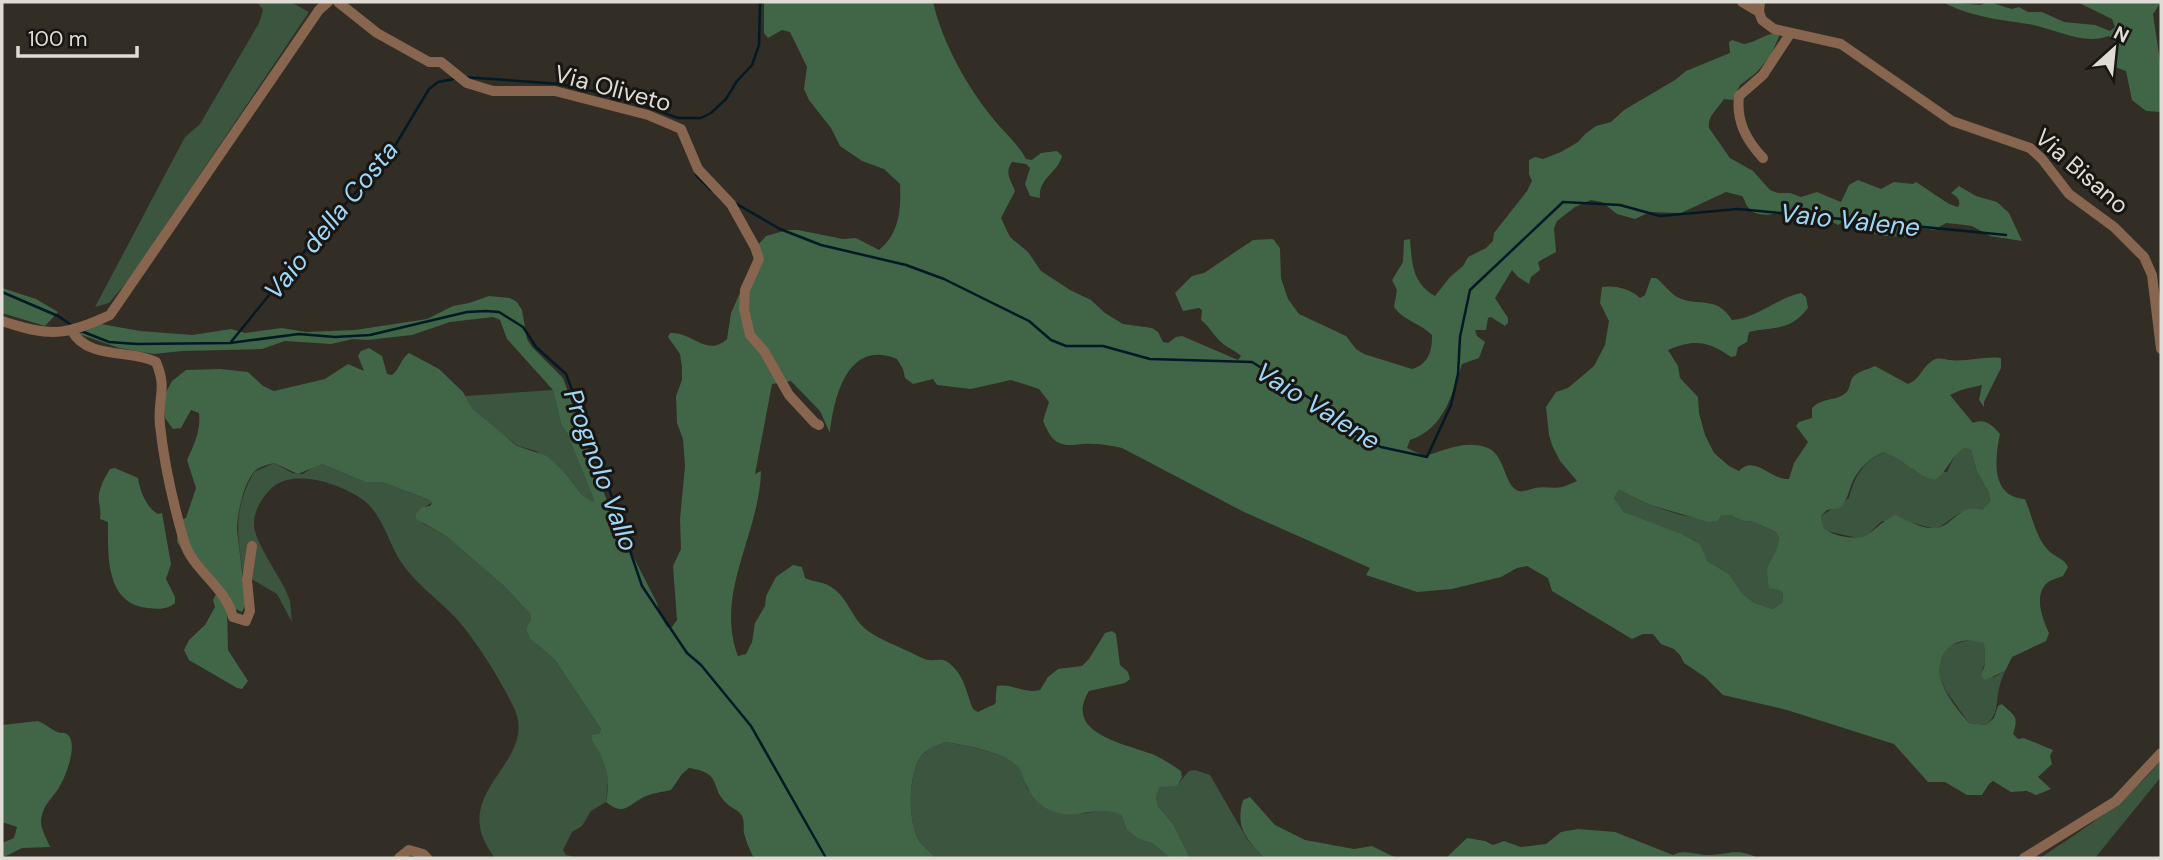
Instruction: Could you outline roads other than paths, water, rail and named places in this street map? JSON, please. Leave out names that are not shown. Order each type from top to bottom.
[{"type":"street","name":"Via Oliveto","points":[[338,2],[377,33],[429,62],[441,62],[467,83],[493,91],[555,91],[648,114],[681,129],[698,169],[731,204],[755,247],[759,259],[745,290],[744,309],[750,335],[764,351],[789,395],[819,425]]},
{"type":"street","name":"Via Bisano","points":[[1742,2],[1760,7],[1762,20],[1774,30],[1842,44],[1952,121],[2030,148],[2042,159],[2068,194],[2114,227],[2144,257],[2152,275],[2161,349]]},
{"type":"street","points":[[2,321],[33,332],[60,333],[72,331],[110,314],[321,3]]},
{"type":"street","points":[[1763,158],[1745,136],[1737,109],[1739,96],[1763,75],[1790,34]]},
{"type":"street","points":[[72,331],[76,337],[96,348],[156,362],[163,388],[159,416],[161,436],[185,544],[223,595],[233,617],[246,621],[250,611],[247,580],[252,546]]},
{"type":"street","points":[[2024,858],[2116,801],[2161,753]]},
{"type":"street","points":[[399,858],[409,850],[427,858]]},
{"type":"waterway","name":"Vaio della Costa","points":[[464,77],[560,84],[623,98],[678,118],[701,118],[726,99],[737,81],[752,65],[759,45],[760,2]]},
{"type":"waterway","name":"Vaio della Costa","points":[[231,342],[321,231],[390,154],[429,89],[438,82],[454,79]]},
{"type":"waterway","name":"Vaio Valene","points":[[696,175],[711,190]]},
{"type":"waterway","name":"Vaio Valene","points":[[735,203],[780,229],[821,245],[906,265],[944,279],[1029,321],[1051,340],[1066,346],[1103,346],[1150,359],[1252,362],[1311,399],[1347,429],[1381,447],[1427,457],[1451,405],[1458,374],[1460,337],[1470,290],[1563,202],[1620,205],[1660,216],[1738,209],[2006,235]]},
{"type":"waterway","name":"Prognolo Vallo","points":[[2,292],[58,316],[73,326]]},
{"type":"waterway","name":"Prognolo Vallo","points":[[81,331],[109,342],[230,343],[299,334],[335,337],[370,335],[467,312],[486,311],[499,312],[523,327],[536,347],[566,374],[642,586],[687,653],[701,665],[751,726],[826,858]]}]
